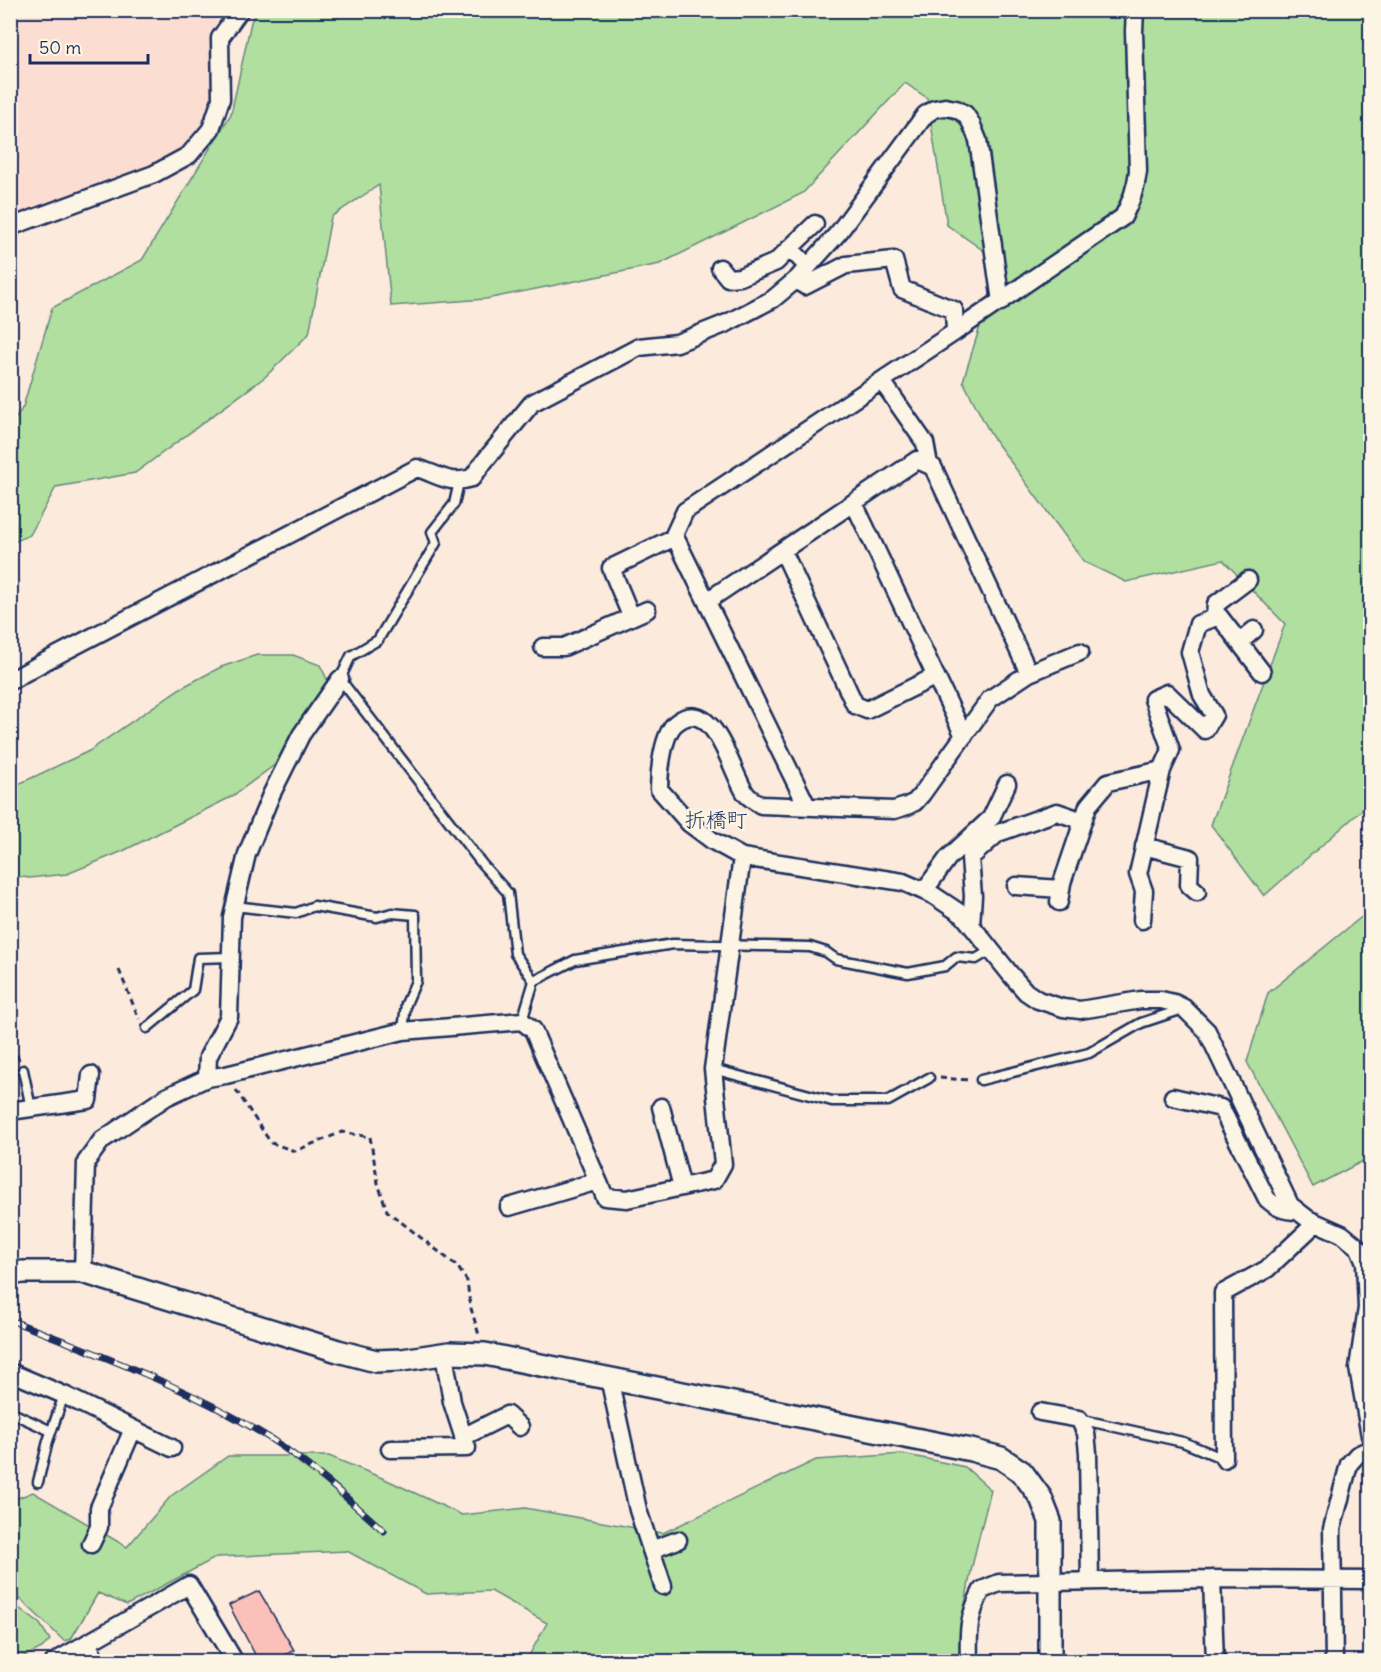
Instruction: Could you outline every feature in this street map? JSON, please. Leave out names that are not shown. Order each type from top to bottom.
[{"type":"street","points":[[10,227],[154,174],[189,155],[211,129],[221,99],[220,38],[240,10]]},
{"type":"street","points":[[807,806],[674,535],[685,511],[1001,302],[1123,217],[1136,190],[1138,171],[1135,10]]},
{"type":"street","points":[[10,681],[417,468],[446,480],[459,482],[472,478],[532,404],[639,347],[677,343],[727,323],[773,299],[802,273],[839,232],[925,115],[934,109],[945,107],[965,114],[978,140],[1001,302]]},
{"type":"street","points":[[720,268],[728,278],[740,277],[777,262],[815,224]]},
{"type":"street","points":[[790,248],[802,273],[805,286],[846,266],[894,260],[902,289],[954,310],[955,332]]},
{"type":"street","points":[[882,381],[925,443],[929,465]]},
{"type":"street","points":[[707,601],[917,460],[933,467],[1029,673]]},
{"type":"street","points":[[854,503],[964,736]]},
{"type":"street","points":[[543,647],[564,647],[639,613],[611,568],[675,537]]},
{"type":"street","points":[[783,551],[855,705],[867,710],[936,676]]},
{"type":"street","points":[[1215,617],[1216,604],[1248,580]]},
{"type":"street","points":[[1142,920],[1144,891],[1138,874],[1162,770],[1171,750],[1153,699],[1167,693],[1205,730],[1211,723],[1214,715],[1202,695],[1190,652],[1198,624],[1219,616],[1262,672]]},
{"type":"street","points":[[1239,642],[1254,630]]},
{"type":"street","points":[[1080,652],[1029,673],[990,699],[922,794],[915,802],[907,806],[894,810],[760,805],[746,795],[712,726],[701,717],[687,717],[674,724],[668,736],[659,775],[659,789],[689,822],[713,841],[742,857],[903,882],[933,895],[963,915],[1026,992],[1038,1000],[1063,1008],[1080,1010],[1141,1000],[1161,1000],[1184,1008],[1207,1031],[1290,1205],[1316,1223],[1342,1234],[1359,1248],[1365,1262],[1369,1301],[1358,1368],[1371,1436]]},
{"type":"street","points":[[207,1078],[208,1057],[229,1017],[234,906],[247,854],[271,795],[301,735],[340,678]]},
{"type":"street","points":[[1016,886],[1060,896],[1088,806],[1108,782],[1162,770]]},
{"type":"street","points":[[924,891],[948,858],[990,818],[1007,784]]},
{"type":"street","points":[[971,925],[973,896],[970,858],[976,852],[998,833],[1057,812],[1083,821]]},
{"type":"street","points":[[1144,846],[1190,858],[1189,885],[1197,892]]},
{"type":"street","points":[[82,1272],[86,1162],[102,1140],[166,1097],[207,1078],[403,1031],[522,1021],[532,1030],[605,1197],[627,1199],[714,1180],[723,1164],[713,1069],[742,857]]},
{"type":"street","points":[[10,1111],[88,1100],[91,1075]]},
{"type":"street","points":[[1173,1097],[1221,1108],[1267,1199],[1276,1207],[1297,1210]]},
{"type":"street","points":[[661,1107],[681,1187]]},
{"type":"street","points":[[509,1207],[598,1181]]},
{"type":"street","points":[[1224,1459],[1223,1293],[1267,1269],[1316,1223]]},
{"type":"street","points":[[10,1274],[82,1272],[376,1361],[465,1352],[485,1354],[971,1450],[1001,1458],[1022,1472],[1041,1498],[1050,1521],[1050,1662]]},
{"type":"street","points":[[390,1449],[467,1448],[452,1402],[444,1354]]},
{"type":"street","points":[[10,1372],[64,1395],[172,1448]]},
{"type":"street","points":[[612,1379],[611,1387],[638,1510],[663,1586]]},
{"type":"street","points":[[1040,1412],[1079,1419],[1086,1433],[1090,1581]]},
{"type":"street","points":[[463,1437],[507,1415],[520,1427]]},
{"type":"street","points":[[91,1544],[99,1527],[99,1508],[134,1429]]},
{"type":"street","points":[[1334,1662],[1332,1529],[1349,1464],[1357,1455],[1371,1449]]},
{"type":"street","points":[[651,1550],[678,1540]]},
{"type":"street","points":[[969,1662],[968,1638],[972,1610],[982,1590],[999,1583],[1212,1579],[1371,1580]]},
{"type":"street","points":[[1212,1579],[1215,1662]]},
{"type":"street","points":[[54,1662],[189,1585],[235,1662]]},
{"type":"street","points":[[87,1642],[97,1662]]},
{"type":"lane","points":[[459,482],[454,504],[432,532],[436,543],[378,640],[351,656],[340,678],[482,864],[508,893],[515,954],[534,981]]},
{"type":"lane","points":[[234,906],[296,913],[314,906],[377,917],[392,913],[415,915],[416,981],[406,1004],[403,1031]]},
{"type":"lane","points":[[522,1021],[534,981],[575,960],[673,944],[810,947],[826,952],[836,959],[908,973],[945,966],[956,957],[976,959],[991,950]]},
{"type":"lane","points":[[147,1028],[193,990],[198,958],[232,957]]},
{"type":"lane","points":[[981,1080],[1089,1053],[1142,1023],[1184,1008]]},
{"type":"lane","points":[[713,1069],[832,1101],[888,1101],[929,1078]]},
{"type":"lane","points":[[23,1070],[31,1108]]},
{"type":"lane","points":[[38,1482],[51,1431],[64,1395]]},
{"type":"lane","points":[[10,1412],[51,1431]]},
{"type":"lane","points":[[1079,1419],[1183,1442],[1224,1459]]},
{"type":"path","points":[[119,970],[138,1020],[154,1014],[147,1028]]},
{"type":"path","points":[[10,1035],[23,1070]]},
{"type":"path","points":[[226,1075],[271,1143],[295,1151],[342,1132],[370,1137],[378,1183],[387,1211],[457,1266],[467,1281],[470,1305],[485,1354]]},
{"type":"path","points":[[929,1078],[981,1080]]},
{"type":"shaded area","points":[[11,11],[229,11],[216,25],[211,44],[216,88],[205,128],[179,154],[11,217]]},
{"type":"green space","points":[[257,11],[1370,11],[1370,803],[1264,896],[1211,825],[1285,624],[1223,560],[1126,582],[1084,562],[991,435],[963,381],[1000,262],[947,225],[927,98],[905,83],[803,193],[660,264],[486,299],[391,306],[379,185],[331,217],[309,334],[265,377],[135,473],[56,487],[30,535],[11,543],[10,427],[23,407],[52,308],[142,260],[231,114],[251,22]]},
{"type":"green space","points":[[257,655],[293,655],[320,665],[328,681],[328,702],[280,761],[231,797],[123,851],[67,874],[29,878],[11,875],[10,788],[89,751],[179,689],[221,667]]},
{"type":"green space","points":[[1370,910],[1370,1168],[1363,1161],[1313,1187],[1247,1062],[1268,993]]},
{"type":"green space","points":[[903,1454],[965,1467],[991,1490],[966,1597],[960,1662],[526,1661],[547,1623],[491,1591],[426,1594],[347,1551],[217,1557],[127,1605],[98,1593],[71,1639],[64,1641],[11,1590],[10,1501],[33,1492],[127,1547],[171,1496],[228,1456],[329,1456],[462,1515],[525,1508],[663,1533],[816,1460]]},
{"type":"green space","points":[[11,1602],[40,1624],[50,1640],[42,1648],[15,1661],[11,1661]]},
{"type":"building","points":[[259,1591],[294,1650],[273,1662],[259,1662],[229,1605]]},
{"type":"railway","points":[[10,1320],[177,1388],[240,1421],[301,1460],[384,1531]]},
{"type":"district","name":"折橋町","points":[[716,820]]}]
